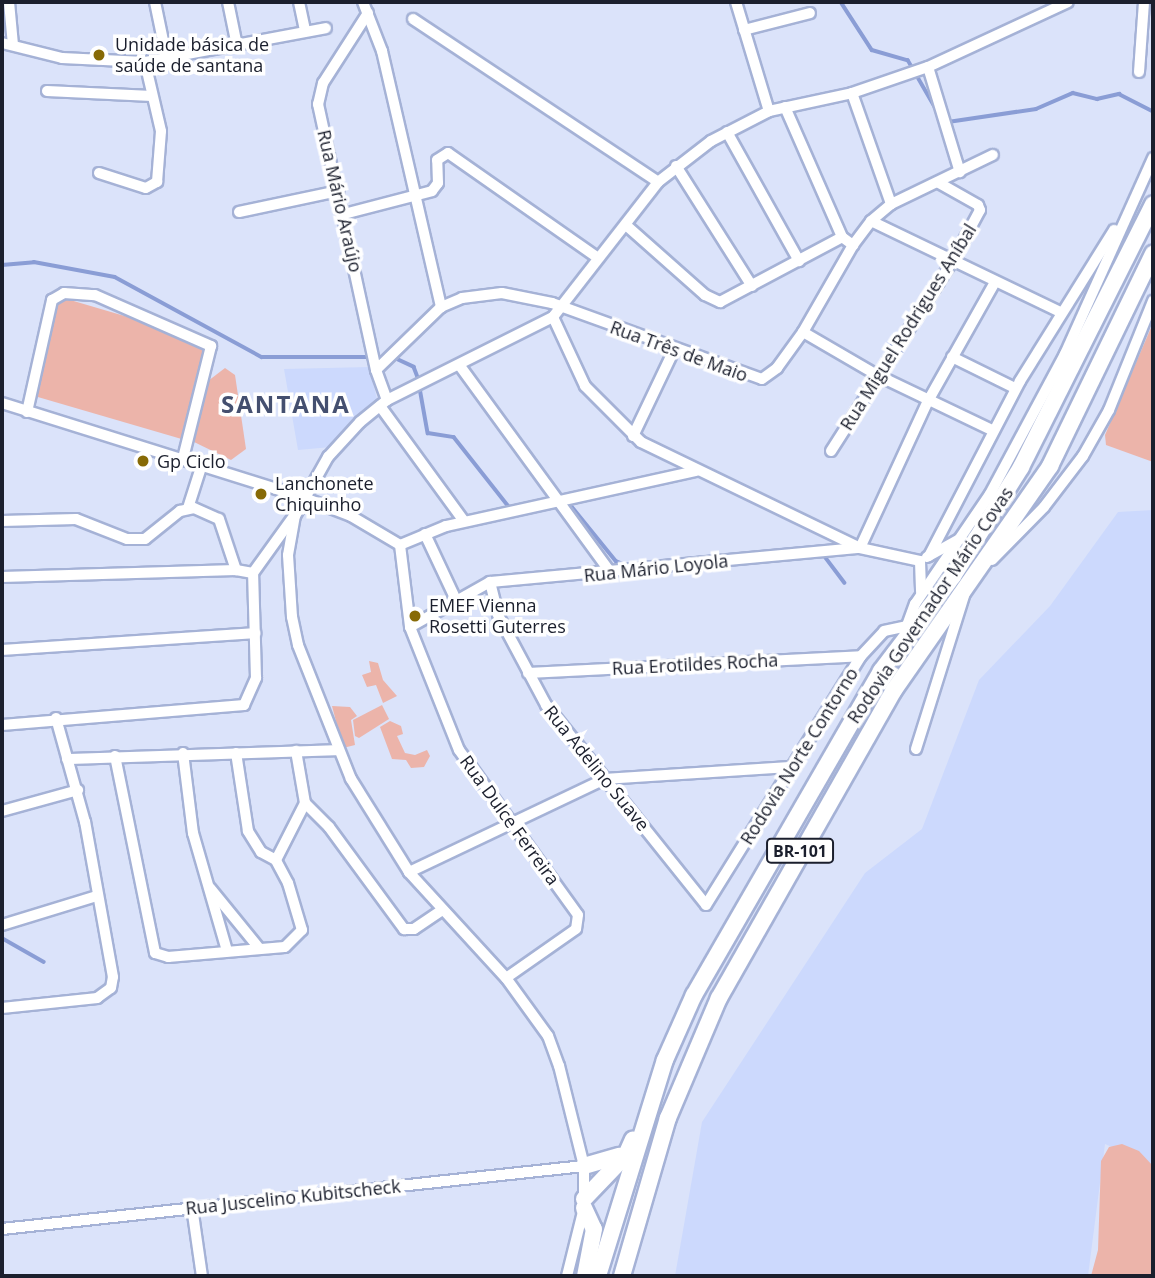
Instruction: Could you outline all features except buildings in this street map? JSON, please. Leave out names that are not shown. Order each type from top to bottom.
[{"type":"highway","name":"Rodovia Governador Mário Covas","points":[[598,1276],[665,1060],[700,984],[856,712],[898,648],[953,576],[1047,423],[1153,204]]},
{"type":"highway","name":"Rodovia Governador Mário Covas","points":[[622,1276],[668,1118],[719,998],[894,690],[965,593],[1050,466],[1153,254]]},
{"type":"highway","points":[[585,1276],[594,1228],[584,1204],[626,1155],[647,1117]]},
{"type":"highway","points":[[584,1166],[626,1155]]},
{"type":"highway","points":[[632,1276],[641,1245],[638,1220]]},
{"type":"street","points":[[21,2],[9,4],[8,44],[85,61],[167,60],[326,28]]},
{"type":"street","points":[[155,2],[167,60]]},
{"type":"street","points":[[228,2],[237,46]]},
{"type":"street","points":[[299,2],[305,31]]},
{"type":"street","points":[[363,2],[382,51],[412,197],[441,307],[376,370]]},
{"type":"street","points":[[736,2],[769,111]]},
{"type":"street","points":[[1139,72],[1144,2]]},
{"type":"street","points":[[567,1276],[584,1204],[584,1166],[575,1117],[548,1036],[506,978],[409,872],[369,813],[337,750],[292,617],[288,555],[295,516],[302,497],[343,438],[384,403],[553,317],[598,258],[627,226],[658,182],[676,166],[727,132],[769,111],[852,93],[928,67],[1061,3]]},
{"type":"street","name":"Rua Mário Araújo","points":[[368,13],[318,95],[384,403],[464,521]]},
{"type":"street","points":[[744,30],[810,13]]},
{"type":"street","points":[[413,19],[658,182]]},
{"type":"street","points":[[99,173],[146,188],[157,182],[160,131],[145,62]]},
{"type":"street","points":[[928,67],[960,172]]},
{"type":"street","points":[[47,92],[152,96]]},
{"type":"street","points":[[852,93],[891,204]]},
{"type":"street","points":[[785,107],[842,237],[853,245]]},
{"type":"street","points":[[727,132],[799,261]]},
{"type":"street","points":[[344,214],[412,197],[437,187],[437,160],[448,153],[598,258]]},
{"type":"street","name":"Rua Três de Maio","points":[[441,307],[462,298],[502,293],[560,307],[674,350],[762,379],[777,368],[803,332],[853,245],[871,221],[891,204],[993,155]]},
{"type":"street","points":[[915,604],[964,536],[1065,354],[1153,158]]},
{"type":"street","points":[[676,166],[752,286]]},
{"type":"street","name":"Rua Miguel Rodrigues Aníbal","points":[[831,452],[952,262],[980,207],[939,183]]},
{"type":"street","points":[[239,212],[339,191]]},
{"type":"street","points":[[898,648],[923,586],[924,558],[1015,388],[1060,312],[1128,210]]},
{"type":"street","points":[[871,221],[1060,312]]},
{"type":"street","points":[[627,226],[713,300],[726,300],[842,237]]},
{"type":"street","points":[[860,548],[928,401],[995,282]]},
{"type":"street","points":[[27,412],[43,326],[52,300],[64,293],[95,295],[211,346],[183,458]]},
{"type":"street","name":"Rodovia Governador Mário Covas","points":[[981,570],[1044,507],[1083,456],[1109,410],[1153,301]]},
{"type":"street","points":[[553,317],[585,386],[633,436],[696,471],[860,548],[924,558],[964,536]]},
{"type":"street","points":[[803,332],[877,376],[992,430]]},
{"type":"street","points":[[633,436],[674,350]]},
{"type":"street","points":[[952,357],[1015,388]]},
{"type":"street","points":[[460,366],[611,573]]},
{"type":"street","points":[[2,403],[302,497],[351,516],[400,545],[464,521],[696,471]]},
{"type":"street","points":[[2,521],[76,519],[127,539],[145,539],[188,508],[202,464]]},
{"type":"street","points":[[188,508],[219,519],[236,570]]},
{"type":"street","points":[[2,725],[56,718],[238,708],[251,696],[255,634],[253,573],[295,516]]},
{"type":"street","points":[[425,534],[457,602]]},
{"type":"street","name":"Rua Dulce Ferreira","points":[[400,545],[410,627],[459,750],[579,919],[576,929],[506,978]]},
{"type":"street","name":"Rua Mário Loyola","points":[[410,627],[490,582],[611,573],[860,548]]},
{"type":"street","points":[[2,577],[236,570],[253,573]]},
{"type":"street","name":"Rua Adelino Suave","points":[[490,582],[498,615],[528,673],[563,730],[706,905]]},
{"type":"street","points":[[916,749],[965,593]]},
{"type":"street","name":"Rodovia Norte Contorno","points":[[706,905],[789,767],[861,656],[884,631],[907,626]]},
{"type":"street","points":[[2,650],[255,634]]},
{"type":"street","name":"Rua Erotildes Rocha","points":[[528,673],[861,656]]},
{"type":"street","points":[[2,1008],[97,998],[111,988],[113,977],[78,790],[56,718]]},
{"type":"street","points":[[67,760],[183,753],[337,750]]},
{"type":"street","points":[[296,751],[305,803],[329,827],[404,929],[414,929],[442,911]]},
{"type":"street","points":[[183,753],[187,803],[228,951]]},
{"type":"street","points":[[115,756],[155,953],[168,957],[294,942],[303,924],[276,860],[261,852],[248,831],[236,753]]},
{"type":"street","points":[[409,872],[605,779],[789,767]]},
{"type":"street","points":[[2,811],[78,790]]},
{"type":"street","points":[[276,860],[305,803]]},
{"type":"street","points":[[208,886],[259,948]]},
{"type":"street","points":[[2,925],[97,896]]},
{"type":"street","name":"Rua Juscelino Kubitscheck","points":[[2,1230],[584,1166]]},
{"type":"street","points":[[192,1207],[202,1276]]},
{"type":"shaded area","points":[[60,297],[213,342],[185,440],[31,395]]},
{"type":"shaded area","points":[[1153,323],[1153,462],[1106,445],[1105,435]]},
{"type":"shaded area","points":[[369,367],[377,399],[353,419],[331,447],[298,450],[284,369]]},
{"type":"shaded area","points":[[225,368],[235,375],[246,449],[231,460],[192,441],[208,381]]},
{"type":"shaded area","points":[[1153,510],[1153,1165],[1105,1144],[1088,1276],[675,1276],[702,1122],[865,873],[922,829],[979,680],[1050,606],[1118,512]]},
{"type":"shaded area","points":[[369,661],[378,663],[383,680],[397,696],[383,703],[376,685],[367,687],[362,675],[371,672]]},
{"type":"shaded area","points":[[382,705],[389,719],[359,738],[355,736],[353,720]]},
{"type":"shaded area","points":[[332,706],[350,707],[357,716],[351,720],[355,745],[343,748]]},
{"type":"shaded area","points":[[390,721],[401,726],[403,734],[397,736],[405,753],[415,755],[427,750],[430,756],[424,767],[411,768],[406,760],[392,759],[380,727]]},
{"type":"shaded area","points":[[1122,1144],[1139,1151],[1153,1166],[1153,1276],[1091,1276],[1098,1250],[1101,1161],[1109,1147]]},
{"type":"waterway","points":[[841,2],[872,50],[908,60],[935,107]]},
{"type":"waterway","points":[[948,122],[1036,109],[1073,93],[1097,99],[1119,94],[1153,111]]},
{"type":"waterway","points":[[2,265],[34,262],[115,277],[262,357],[385,357]]},
{"type":"waterway","points":[[393,357],[414,367],[419,380]]},
{"type":"waterway","points":[[420,388],[428,433],[454,437],[510,508]]},
{"type":"waterway","points":[[569,503],[616,561],[626,565]]},
{"type":"waterway","points":[[823,554],[845,583]]},
{"type":"waterway","points":[[2,938],[44,962]]},
{"type":"place","name":"Unidade básica de saúde de santana","points":[[99,55]]},
{"type":"place","name":"Gp Ciclo","points":[[143,461]]},
{"type":"place","name":"Lanchonete Chiquinho","points":[[261,494]]},
{"type":"place","name":"EMEF Vienna Rosetti Guterres","points":[[415,616]]},
{"type":"district","name":"SANTANA","points":[[286,404]]}]
